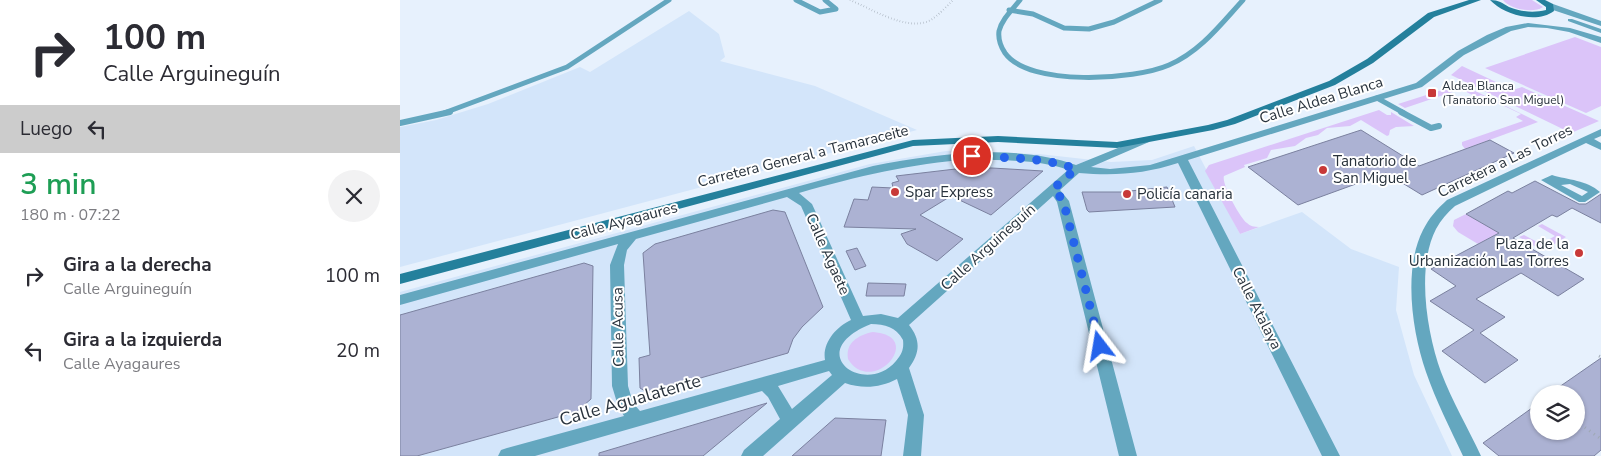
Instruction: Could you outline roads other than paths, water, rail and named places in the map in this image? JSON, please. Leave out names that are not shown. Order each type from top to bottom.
[{"type":"main road","name":"Carretera General a Tamaraceite","points":[[400,279],[856,156],[913,143],[998,139],[1103,146],[1145,140],[1231,122],[1332,82],[1370,61],[1431,16],[1478,0]]},
{"type":"main road","points":[[1494,0],[1510,9]]},
{"type":"main road","points":[[1534,14],[1550,11],[1550,6],[1540,0]]},
{"type":"main road","name":"Carretera General a Tamaraceite","points":[[1462,4],[1484,4],[1534,14]]},
{"type":"street","points":[[1550,6],[1601,24]]},
{"type":"street","name":"Calle Aldea Blanca","points":[[1182,160],[1419,85],[1461,53],[1478,36],[1513,20],[1514,15],[1510,9]]},
{"type":"street","points":[[1534,14],[1552,18],[1601,38]]},
{"type":"street","points":[[1570,20],[1601,31]]},
{"type":"street","name":"Calle Aldea Blanca","points":[[1461,53],[1499,33],[1528,25],[1570,30],[1601,38]]},
{"type":"street","name":"Carretera a Las Torres","points":[[1472,456],[1439,385],[1425,343],[1418,290],[1422,257],[1430,226],[1441,210],[1451,203],[1601,132]]},
{"type":"street","points":[[1585,139],[1601,147]]},
{"type":"street","name":"Calle Arguineguín","points":[[900,325],[1076,169],[1145,140]]},
{"type":"street","name":"Calle Ayagaures","points":[[400,300],[873,169],[928,159],[972,156],[1024,158],[1057,162],[1076,169],[1110,172],[1152,168],[1182,160]]},
{"type":"street","name":"Calle Atalaya","points":[[1182,160],[1204,214],[1331,456]]},
{"type":"street","points":[[1053,189],[1063,200],[1128,456]]},
{"type":"street","name":"Calle Agaete","points":[[790,193],[806,204],[859,322]]},
{"type":"street","name":"Calle Acusa","points":[[632,235],[621,249],[617,265],[620,386],[626,406],[638,419]]},
{"type":"street","points":[[881,318],[900,325],[907,332],[911,340],[908,359],[901,368],[891,375],[878,380],[859,381],[838,370],[831,354],[833,344],[839,335],[859,322],[881,318]]},
{"type":"street","points":[[901,368],[916,414],[912,456]]},
{"type":"street","points":[[750,456],[790,421],[838,370]]},
{"type":"street","name":"Calle Agualatente","points":[[507,456],[764,383],[838,370]]},
{"type":"street","points":[[764,383],[774,392],[790,421]]},
{"type":"lane","points":[[400,123],[452,111],[567,67],[669,0]]},
{"type":"lane","points":[[796,0],[817,12],[825,13],[836,9],[825,0]]},
{"type":"lane","points":[[1020,0],[1009,10],[1001,22],[997,38],[1004,54],[1016,62],[1049,75],[1074,78],[1143,71],[1168,66],[1186,57],[1203,44],[1243,0]]},
{"type":"lane","points":[[1009,10],[1035,14],[1052,25],[1066,29],[1085,30],[1099,27],[1160,0]]},
{"type":"lane","points":[[1377,98],[1431,128],[1439,126]]},
{"type":"place","name":"Aldea Blanca (Tanatorio San Miguel)","points":[[1432,93]]},
{"type":"place","name":"Tanatorio de San Miguel","points":[[1323,170]]},
{"type":"place","name":"Spar Express","points":[[895,192]]},
{"type":"place","name":"Policía canaria","points":[[1127,194]]},
{"type":"place","name":"Plaza de la Urbanización Las Torres","points":[[1579,253]]}]
